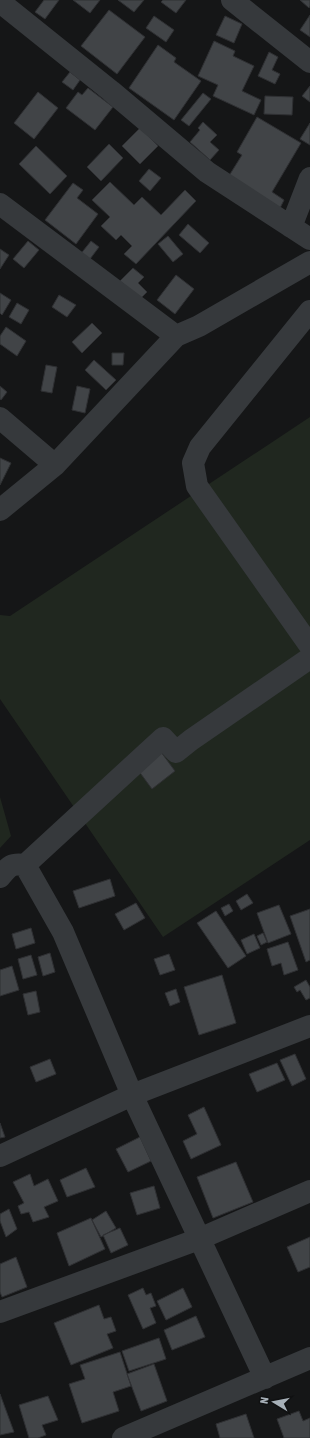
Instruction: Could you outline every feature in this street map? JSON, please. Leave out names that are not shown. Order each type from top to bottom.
[{"type":"street","points":[[232,0],[310,62]]},
{"type":"street","points":[[0,2],[111,91],[207,172],[310,239]]},
{"type":"street","points":[[291,226],[310,178]]},
{"type":"street","points":[[0,204],[176,336]]},
{"type":"street","points":[[0,510],[55,466],[176,336],[205,323],[310,262]]},
{"type":"street","points":[[310,312],[200,447],[193,463],[197,486],[310,646]]},
{"type":"street","points":[[0,418],[55,466]]},
{"type":"street","points":[[25,865],[163,738],[176,752],[191,740],[310,658]]},
{"type":"street","points":[[0,877],[9,867],[16,863],[25,865],[63,932],[132,1095],[265,1378]]},
{"type":"street","points":[[0,1156],[132,1095],[310,1026]]},
{"type":"street","points":[[0,1312],[199,1239],[310,1191]]},
{"type":"street","points":[[123,1438],[150,1433],[310,1358]]},
{"type":"shaded area","points":[[310,417],[310,840],[163,937],[0,699],[0,615],[10,616]]},
{"type":"shaded area","points":[[0,797],[11,836],[0,848]]},
{"type":"building","points":[[44,0],[59,0],[45,19],[35,12]]},
{"type":"building","points":[[73,0],[100,0],[90,13]]},
{"type":"building","points":[[118,0],[144,0],[134,12]]},
{"type":"building","points":[[163,0],[186,0],[176,13],[161,2]]},
{"type":"building","points":[[300,0],[310,0],[309,8]]},
{"type":"building","points":[[109,10],[145,37],[117,74],[81,46]]},
{"type":"building","points":[[310,15],[310,37],[300,30]]},
{"type":"building","points":[[154,16],[174,30],[166,42],[146,28]]},
{"type":"building","points":[[225,16],[242,24],[234,43],[216,35]]},
{"type":"building","points":[[214,41],[235,51],[233,56],[254,66],[242,91],[261,100],[254,115],[213,96],[218,85],[198,76]]},
{"type":"building","points":[[158,45],[176,58],[174,62],[201,81],[174,120],[129,88]]},
{"type":"building","points":[[269,52],[278,57],[272,70],[280,74],[275,84],[258,76]]},
{"type":"building","points":[[70,72],[80,80],[73,90],[62,82]]},
{"type":"building","points":[[310,86],[310,102],[302,96]]},
{"type":"building","points":[[88,88],[113,107],[95,130],[66,108],[78,92],[82,95]]},
{"type":"building","points":[[38,92],[58,108],[34,139],[14,123]]},
{"type":"building","points":[[203,93],[211,99],[189,126],[181,120]]},
{"type":"building","points":[[265,96],[293,97],[292,115],[264,114]]},
{"type":"building","points":[[257,117],[301,143],[272,192],[284,200],[279,210],[227,179],[242,155],[237,152]]},
{"type":"building","points":[[203,122],[217,135],[210,142],[219,150],[210,160],[190,142],[200,130],[198,128]]},
{"type":"building","points":[[310,123],[310,145],[300,139]]},
{"type":"building","points":[[140,128],[158,146],[140,164],[122,146]]},
{"type":"building","points":[[109,144],[123,158],[101,181],[87,167]]},
{"type":"building","points":[[36,146],[67,176],[50,194],[19,164]]},
{"type":"building","points":[[149,169],[161,178],[150,191],[139,181]]},
{"type":"building","points":[[110,182],[134,205],[142,197],[161,215],[185,190],[196,201],[136,264],[124,254],[132,246],[121,235],[116,240],[101,226],[110,217],[92,200]]},
{"type":"building","points":[[73,183],[83,190],[77,198],[98,214],[76,244],[45,220]]},
{"type":"building","points":[[188,224],[209,243],[200,253],[179,235]]},
{"type":"building","points":[[168,236],[183,254],[173,262],[158,244]]},
{"type":"building","points":[[28,241],[39,250],[24,268],[13,259]]},
{"type":"building","points":[[91,241],[99,247],[87,263],[79,256]]},
{"type":"building","points":[[0,249],[9,255],[0,269]]},
{"type":"building","points":[[133,268],[144,277],[138,283],[147,292],[140,299],[120,281]]},
{"type":"building","points":[[176,275],[194,289],[175,314],[157,300]]},
{"type":"building","points":[[0,293],[11,300],[2,315],[0,313]]},
{"type":"building","points":[[59,295],[76,305],[67,317],[52,307]]},
{"type":"building","points":[[17,303],[29,310],[21,324],[9,317]]},
{"type":"building","points":[[92,323],[102,333],[82,353],[72,342]]},
{"type":"building","points":[[6,327],[26,341],[17,356],[0,344],[0,336]]},
{"type":"building","points":[[112,353],[124,353],[123,365],[112,365]]},
{"type":"building","points":[[94,360],[116,380],[106,390],[85,370]]},
{"type":"building","points":[[46,365],[57,367],[52,393],[41,391]]},
{"type":"building","points":[[0,386],[7,392],[1,400],[0,399]]},
{"type":"building","points":[[77,386],[90,389],[85,413],[72,410]]},
{"type":"building","points":[[0,458],[11,463],[0,485]]},
{"type":"building","points":[[161,752],[175,771],[152,789],[138,770]]},
{"type":"building","points":[[110,879],[115,896],[79,908],[73,891]]},
{"type":"building","points":[[247,894],[253,903],[241,910],[236,901]]},
{"type":"building","points":[[136,903],[145,918],[124,930],[115,914]]},
{"type":"building","points":[[229,904],[233,911],[225,916],[221,908]]},
{"type":"building","points":[[279,905],[291,934],[268,943],[257,913]]},
{"type":"building","points":[[310,909],[310,960],[306,962],[290,916]]},
{"type":"building","points":[[216,911],[246,956],[228,968],[197,923]]},
{"type":"building","points":[[31,928],[35,943],[16,949],[12,934]]},
{"type":"building","points":[[263,933],[267,942],[261,945],[257,936]]},
{"type":"building","points":[[254,934],[260,948],[247,954],[241,940]]},
{"type":"building","points":[[288,942],[298,970],[284,975],[281,963],[272,966],[267,949]]},
{"type":"building","points":[[50,953],[55,972],[43,976],[38,957]]},
{"type":"building","points":[[169,954],[175,970],[160,975],[154,959]]},
{"type":"building","points":[[31,955],[37,975],[23,979],[18,959]]},
{"type":"building","points":[[12,966],[19,990],[0,996],[0,970]]},
{"type":"building","points":[[222,975],[236,1023],[199,1035],[184,987]]},
{"type":"building","points":[[306,980],[310,987],[310,998],[306,1000],[300,990],[297,992],[294,987]]},
{"type":"building","points":[[176,989],[180,1002],[170,1006],[165,993]]},
{"type":"building","points":[[36,991],[40,1012],[28,1015],[23,994]]},
{"type":"building","points":[[295,1054],[306,1079],[292,1086],[280,1060]]},
{"type":"building","points":[[50,1059],[56,1074],[36,1082],[30,1067]]},
{"type":"building","points":[[277,1063],[285,1080],[257,1092],[249,1074]]},
{"type":"building","points":[[204,1107],[221,1145],[191,1159],[183,1141],[197,1134],[188,1115]]},
{"type":"building","points":[[0,1123],[5,1137],[0,1138]]},
{"type":"building","points":[[140,1137],[151,1161],[128,1172],[116,1149]]},
{"type":"building","points":[[236,1162],[253,1202],[213,1218],[197,1177]]},
{"type":"building","points":[[86,1168],[95,1187],[67,1197],[60,1180]]},
{"type":"building","points":[[30,1174],[34,1186],[48,1179],[58,1201],[44,1207],[49,1217],[33,1222],[29,1212],[21,1214],[18,1206],[24,1203],[13,1182]]},
{"type":"building","points":[[154,1186],[160,1208],[137,1215],[130,1193]]},
{"type":"building","points":[[9,1209],[17,1229],[6,1237],[0,1221],[0,1214]]},
{"type":"building","points":[[106,1211],[116,1228],[101,1237],[92,1220]]},
{"type":"building","points":[[91,1218],[105,1249],[69,1266],[57,1233]]},
{"type":"building","points":[[120,1228],[128,1245],[111,1253],[103,1235]]},
{"type":"building","points":[[310,1237],[310,1267],[298,1272],[287,1247]]},
{"type":"building","points":[[16,1257],[27,1287],[2,1297],[0,1292],[0,1264]]},
{"type":"building","points":[[143,1288],[146,1295],[151,1293],[156,1306],[150,1308],[156,1323],[143,1329],[128,1295]]},
{"type":"building","points":[[183,1288],[192,1307],[166,1320],[157,1301]]},
{"type":"building","points":[[99,1305],[104,1319],[111,1317],[116,1331],[107,1334],[113,1348],[71,1365],[54,1323]]},
{"type":"building","points":[[196,1316],[205,1337],[172,1350],[164,1330]]},
{"type":"building","points":[[159,1338],[166,1359],[129,1371],[122,1351]]},
{"type":"building","points":[[120,1352],[131,1386],[113,1392],[119,1411],[82,1423],[69,1384],[85,1379],[80,1365]]},
{"type":"building","points":[[154,1364],[167,1401],[141,1411],[127,1374]]},
{"type":"building","points":[[0,1394],[14,1432],[0,1435]]},
{"type":"building","points":[[48,1396],[58,1420],[42,1425],[46,1435],[38,1438],[29,1438],[19,1405]]},
{"type":"building","points":[[299,1411],[303,1421],[310,1418],[310,1438],[284,1438],[277,1419]]},
{"type":"building","points":[[246,1414],[254,1438],[220,1438],[216,1424]]}]
